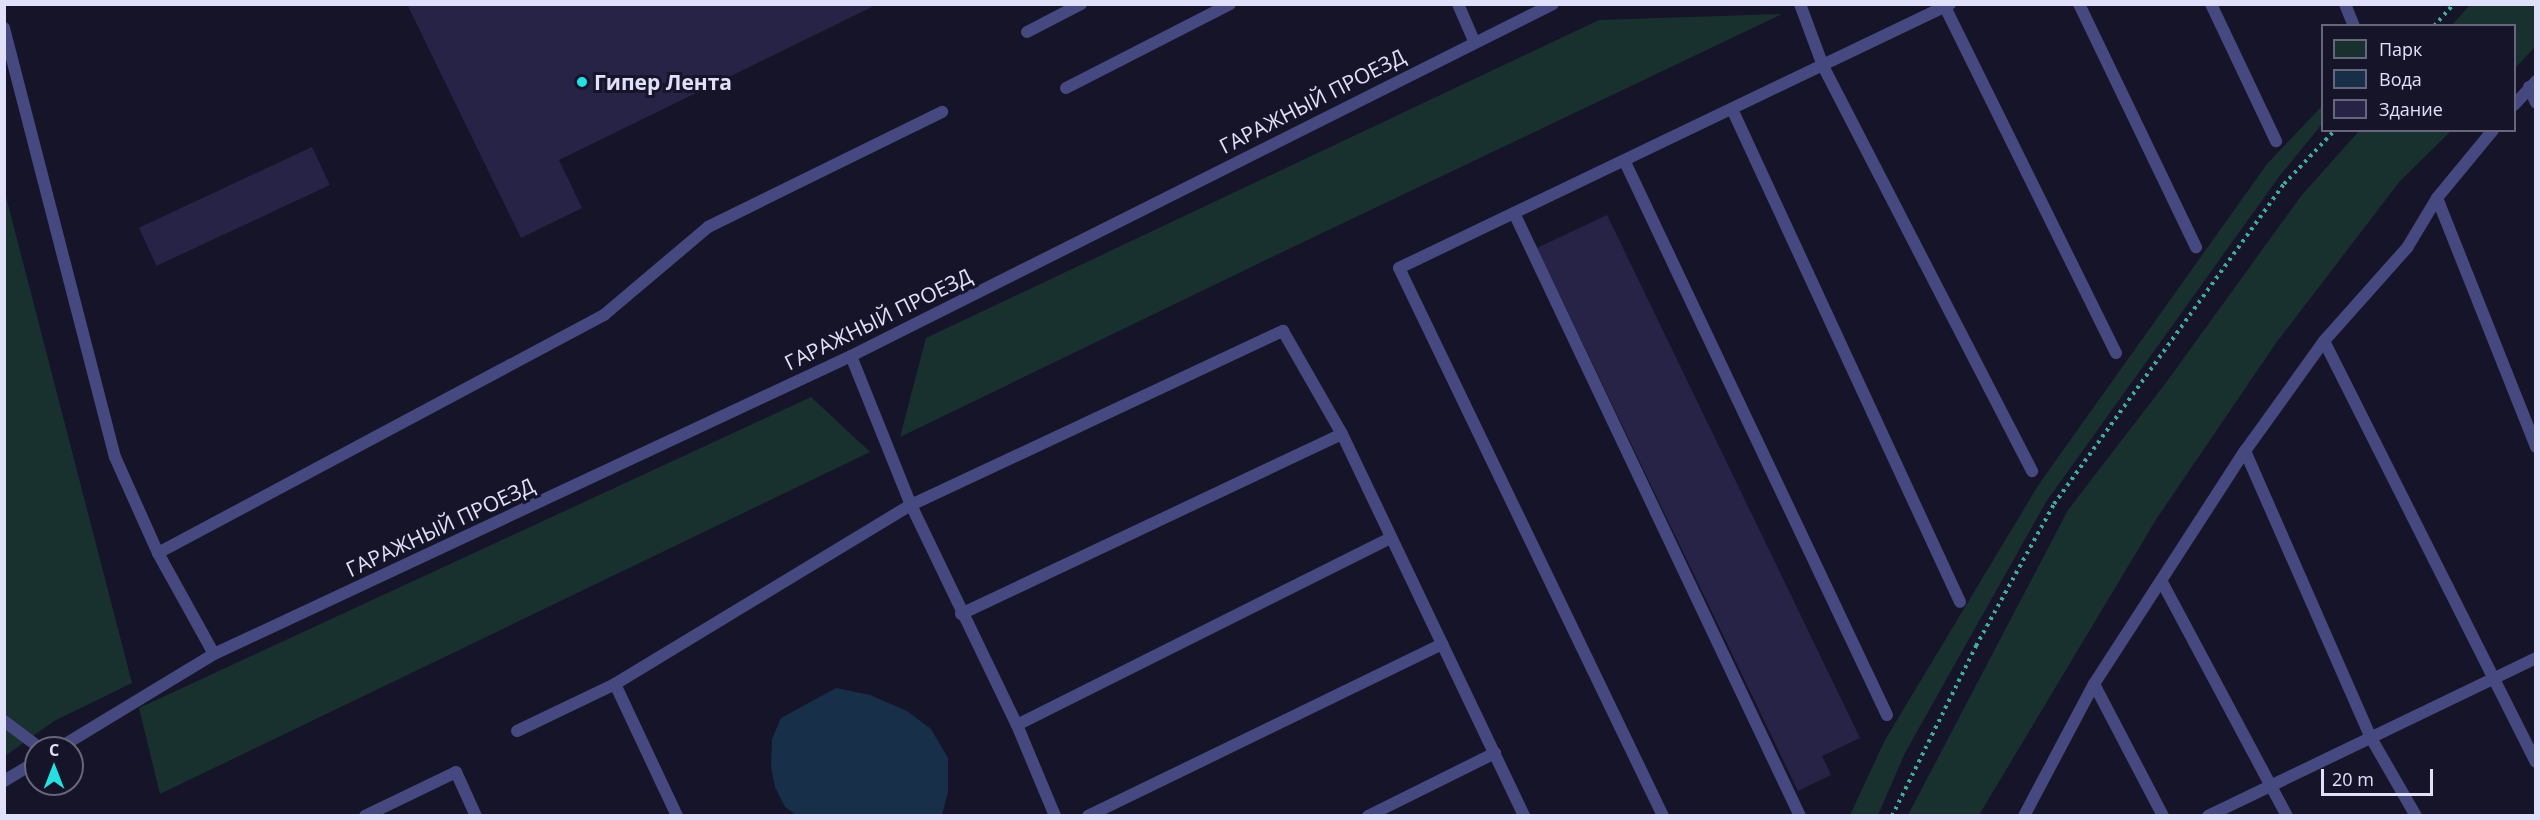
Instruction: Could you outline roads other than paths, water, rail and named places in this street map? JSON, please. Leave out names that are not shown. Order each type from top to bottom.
[{"type":"lane","points":[[1027,32],[1081,4]]},
{"type":"lane","points":[[1066,88],[1230,4]]},
{"type":"lane","points":[[1458,4],[1474,41]]},
{"type":"lane","name":"ГАРАЖНЫЙ ПРОЕЗД","points":[[79,736],[214,654],[851,356],[1474,41],[1553,4]]},
{"type":"lane","points":[[1800,4],[1823,66],[2032,471]]},
{"type":"lane","points":[[2079,4],[2196,246]]},
{"type":"lane","points":[[2211,4],[2276,141]]},
{"type":"lane","points":[[2345,4],[2353,24]]},
{"type":"lane","points":[[1663,816],[1400,268],[1948,6],[2116,353]]},
{"type":"lane","points":[[4,28],[115,457],[158,553],[214,654]]},
{"type":"lane","points":[[2532,84],[2535,103]]},
{"type":"lane","points":[[2516,103],[2532,84]]},
{"type":"lane","points":[[1732,109],[1960,602]]},
{"type":"lane","points":[[158,553],[604,315],[708,227],[942,112]]},
{"type":"lane","points":[[2024,816],[2094,684],[2245,451],[2324,341],[2407,248],[2437,198],[2491,132]]},
{"type":"lane","points":[[1625,162],[1887,715]]},
{"type":"lane","points":[[2437,198],[2535,447]]},
{"type":"lane","points":[[1514,213],[1800,816]]},
{"type":"lane","points":[[517,731],[615,684],[911,505],[1283,331],[1342,434],[1524,816]]},
{"type":"lane","points":[[2324,341],[2491,679],[2535,762]]},
{"type":"lane","points":[[851,356],[911,505],[961,614],[1017,725],[1055,816]]},
{"type":"lane","points":[[961,614],[1342,434]]},
{"type":"lane","points":[[2245,451],[2371,738],[2416,816]]},
{"type":"lane","points":[[1017,725],[1391,538]]},
{"type":"lane","points":[[2162,582],[2287,816]]},
{"type":"lane","points":[[1088,816],[1443,644]]},
{"type":"lane","points":[[2208,816],[2535,658]]},
{"type":"lane","points":[[615,684],[677,816]]},
{"type":"lane","points":[[2094,684],[2163,816]]},
{"type":"lane","points":[[4,720],[25,736]]},
{"type":"lane","points":[[1368,816],[1495,753]]},
{"type":"lane","points":[[4,781],[24,769]]},
{"type":"lane","points":[[365,816],[456,772],[476,816]]},
{"type":"water","points":[[836,688],[870,695],[907,711],[931,729],[948,758],[948,792],[942,815],[796,815],[785,807],[775,787],[771,767],[772,739],[781,718]]},
{"type":"place","name":"Гипер Лента","points":[[582,82]]}]
